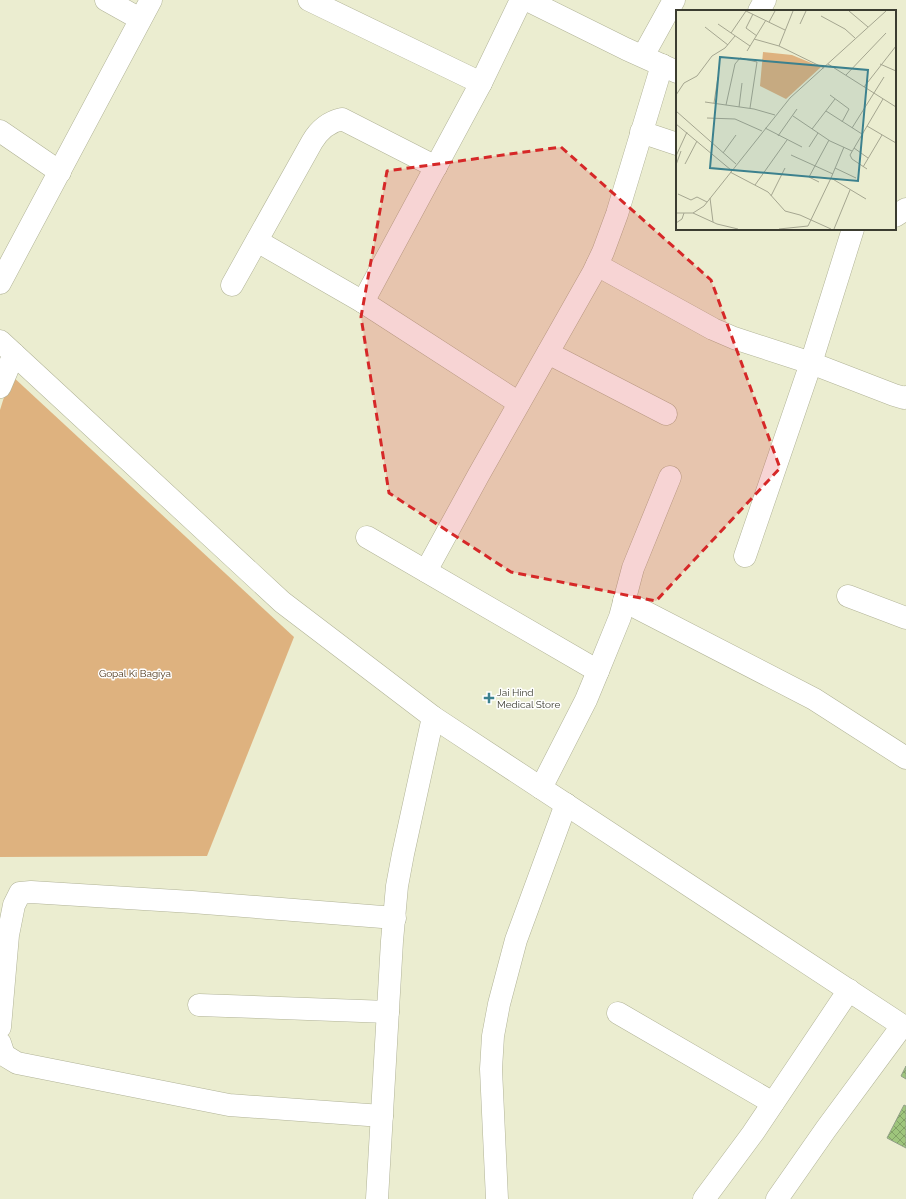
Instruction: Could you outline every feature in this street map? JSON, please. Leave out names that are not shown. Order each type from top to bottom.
[{"type":"street","points":[[106,0],[140,19]]},
{"type":"street","points":[[0,283],[150,0]]},
{"type":"street","points":[[309,0],[481,83]]},
{"type":"street","points":[[363,302],[481,83],[520,0]]},
{"type":"street","points":[[527,0],[661,64]]},
{"type":"street","points":[[426,572],[603,252],[617,214],[661,64],[674,0]]},
{"type":"street","points":[[760,10],[765,0]]},
{"type":"street","points":[[232,285],[319,132],[333,121],[342,119],[436,167]]},
{"type":"street","points":[[0,131],[60,172]]},
{"type":"street","points":[[641,132],[676,144]]},
{"type":"street","points":[[745,556],[811,363],[853,230]]},
{"type":"street","points":[[257,241],[363,302],[519,403]]},
{"type":"street","points":[[597,265],[713,329],[734,338],[811,363],[894,395],[904,398],[906,397]]},
{"type":"street","points":[[0,387],[7,348]]},
{"type":"street","points":[[7,348],[282,602],[433,717],[904,1027],[826,1129],[777,1199]]},
{"type":"street","points":[[548,353],[666,414]]},
{"type":"street","points":[[541,788],[586,700],[598,671],[620,617],[633,568],[670,476]]},
{"type":"street","points":[[367,537],[598,671]]},
{"type":"street","points":[[848,596],[906,618]]},
{"type":"street","points":[[624,601],[814,699],[906,758]]},
{"type":"street","points":[[377,1199],[397,886],[402,854],[433,717]]},
{"type":"street","points":[[497,1199],[491,1082],[493,1036],[499,1004],[516,940],[566,804]]},
{"type":"street","points":[[0,1027],[8,935],[14,905],[20,894],[31,892],[192,902],[395,918]]},
{"type":"street","points":[[704,1199],[773,1103],[849,990]]},
{"type":"street","points":[[199,1005],[388,1012]]},
{"type":"street","points":[[618,1013],[773,1103]]},
{"type":"street","points":[[0,1044],[4,1055],[17,1063],[179,1096],[229,1105],[382,1116]]},
{"type":"highlighted area","points":[[561,147],[711,280],[780,468],[656,601],[511,572],[389,493],[361,317],[387,171]]},
{"type":"green space","name":"Gopal Ki Bagiya","points":[[11,375],[294,637],[207,856],[0,857],[0,410]]},
{"type":"building","points":[[906,1066],[906,1079],[901,1076]]},
{"type":"building","points":[[904,1105],[906,1106],[906,1148],[887,1138]]},
{"type":"place","name":"Jai Hind Medical Store","points":[[489,698]]}]
